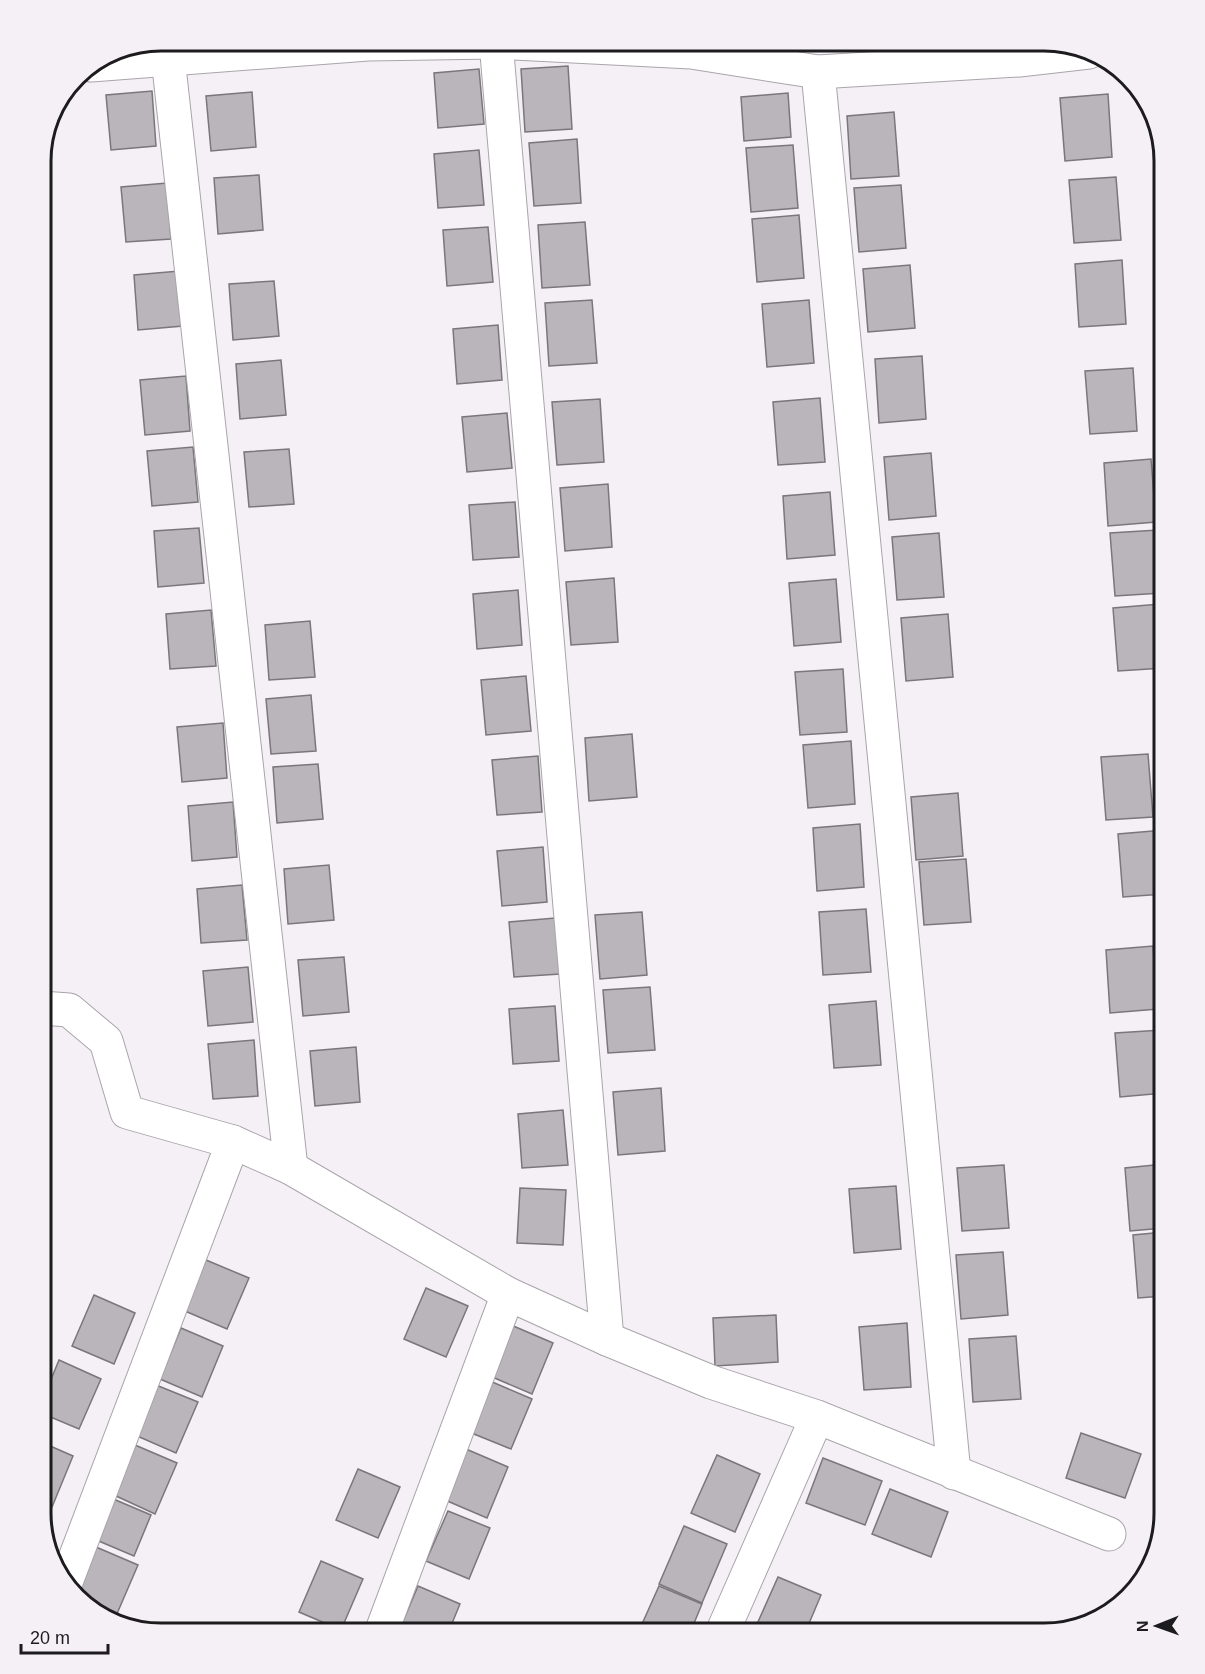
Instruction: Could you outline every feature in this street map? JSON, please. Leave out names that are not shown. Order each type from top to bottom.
[{"type":"street","points":[[111,63],[256,51]]},
{"type":"street","points":[[497,51],[607,1339]]},
{"type":"street","points":[[715,51],[818,72],[1019,51],[1055,52]]},
{"type":"street","points":[[168,58],[291,1167]]},
{"type":"street","points":[[818,72],[954,1473]]},
{"type":"street","points":[[51,1009],[69,1010],[106,1041],[127,1112],[233,1142],[291,1167],[508,1294],[607,1339],[711,1382],[817,1417],[1109,1534]]},
{"type":"street","points":[[69,1573],[233,1142]]},
{"type":"street","points":[[385,1623],[508,1294]]},
{"type":"street","points":[[726,1623],[817,1417]]},
{"type":"building","points":[[568,66],[572,129],[525,132],[521,69]]},
{"type":"building","points":[[479,69],[484,124],[438,128],[434,73]]},
{"type":"building","points":[[152,91],[156,146],[111,150],[106,95]]},
{"type":"building","points":[[252,92],[256,147],[211,151],[206,96]]},
{"type":"building","points":[[788,93],[791,137],[744,141],[741,97]]},
{"type":"building","points":[[1108,94],[1112,157],[1065,161],[1060,98]]},
{"type":"building","points":[[894,112],[899,176],[851,179],[847,116]]},
{"type":"building","points":[[577,139],[581,203],[534,206],[529,143]]},
{"type":"building","points":[[793,145],[798,208],[751,212],[746,148]]},
{"type":"building","points":[[479,150],[484,205],[438,208],[434,154]]},
{"type":"building","points":[[259,175],[263,230],[218,234],[214,178]]},
{"type":"building","points":[[1116,177],[1121,240],[1074,243],[1069,180]]},
{"type":"building","points":[[167,183],[171,239],[126,242],[121,187]]},
{"type":"building","points":[[901,185],[906,248],[859,252],[854,188]]},
{"type":"building","points":[[799,215],[804,278],[757,282],[752,219]]},
{"type":"building","points":[[585,222],[590,285],[542,288],[538,225]]},
{"type":"building","points":[[488,227],[493,282],[447,286],[443,230]]},
{"type":"building","points":[[1122,260],[1126,324],[1079,327],[1075,264]]},
{"type":"building","points":[[910,265],[915,328],[868,332],[863,269]]},
{"type":"building","points":[[179,271],[183,326],[138,330],[134,275]]},
{"type":"building","points":[[274,281],[279,336],[233,340],[229,284]]},
{"type":"building","points":[[592,300],[597,363],[549,366],[545,303]]},
{"type":"building","points":[[809,300],[814,363],[767,367],[762,304]]},
{"type":"building","points":[[498,325],[502,380],[457,384],[453,329]]},
{"type":"building","points":[[922,356],[926,419],[879,423],[875,359]]},
{"type":"building","points":[[281,360],[286,415],[240,419],[236,364]]},
{"type":"building","points":[[1133,368],[1137,431],[1090,434],[1085,371]]},
{"type":"building","points":[[186,376],[190,431],[145,435],[140,380]]},
{"type":"building","points":[[820,398],[825,462],[778,465],[773,402]]},
{"type":"building","points":[[600,399],[604,462],[557,465],[552,402]]},
{"type":"building","points":[[507,413],[512,468],[467,472],[462,417]]},
{"type":"building","points":[[193,447],[198,502],[152,506],[147,451]]},
{"type":"building","points":[[289,449],[294,504],[249,507],[244,452]]},
{"type":"building","points":[[931,453],[936,516],[889,520],[884,457]]},
{"type":"building","points":[[1151,459],[1154,522],[1108,526],[1104,463]]},
{"type":"building","points":[[608,484],[612,547],[565,551],[560,488]]},
{"type":"building","points":[[830,492],[835,555],[787,559],[783,496]]},
{"type":"building","points":[[515,502],[519,557],[473,560],[469,505]]},
{"type":"building","points":[[199,528],[204,583],[158,587],[154,531]]},
{"type":"building","points":[[1154,530],[1154,594],[1115,596],[1110,533]]},
{"type":"building","points":[[939,533],[944,597],[897,600],[892,537]]},
{"type":"building","points":[[614,578],[618,642],[571,645],[566,582]]},
{"type":"building","points":[[836,579],[841,642],[794,646],[789,583]]},
{"type":"building","points":[[518,590],[522,645],[477,649],[473,594]]},
{"type":"building","points":[[1154,605],[1154,669],[1118,671],[1113,608]]},
{"type":"building","points":[[211,610],[216,666],[170,669],[166,614]]},
{"type":"building","points":[[948,614],[953,677],[906,681],[901,618]]},
{"type":"building","points":[[310,621],[315,677],[269,680],[265,625]]},
{"type":"building","points":[[843,669],[847,732],[800,735],[795,672]]},
{"type":"building","points":[[526,676],[531,731],[486,735],[481,680]]},
{"type":"building","points":[[311,695],[316,751],[271,754],[266,699]]},
{"type":"building","points":[[223,723],[227,778],[182,782],[177,727]]},
{"type":"building","points":[[632,734],[637,797],[589,801],[585,738]]},
{"type":"building","points":[[851,741],[855,804],[808,808],[803,745]]},
{"type":"building","points":[[1148,754],[1153,817],[1106,820],[1101,757]]},
{"type":"building","points":[[538,756],[542,812],[497,815],[492,760]]},
{"type":"building","points":[[318,764],[323,819],[277,823],[273,767]]},
{"type":"building","points":[[958,793],[963,856],[916,860],[911,797]]},
{"type":"building","points":[[233,802],[237,857],[192,861],[188,806]]},
{"type":"building","points":[[860,824],[864,887],[817,891],[813,828]]},
{"type":"building","points":[[1154,831],[1154,895],[1123,897],[1118,834]]},
{"type":"building","points":[[543,847],[547,902],[502,906],[497,851]]},
{"type":"building","points":[[966,859],[971,922],[924,925],[919,862]]},
{"type":"building","points":[[329,865],[334,920],[288,924],[284,869]]},
{"type":"building","points":[[242,885],[247,940],[201,943],[197,889]]},
{"type":"building","points":[[866,909],[871,972],[823,975],[819,912]]},
{"type":"building","points":[[642,912],[647,975],[600,979],[595,915]]},
{"type":"building","points":[[555,918],[560,974],[514,977],[509,922]]},
{"type":"building","points":[[1153,946],[1154,1009],[1110,1013],[1106,950]]},
{"type":"building","points":[[344,957],[349,1012],[303,1016],[298,960]]},
{"type":"building","points":[[248,967],[253,1022],[208,1026],[203,971]]},
{"type":"building","points":[[650,987],[655,1050],[608,1053],[603,990]]},
{"type":"building","points":[[876,1001],[881,1065],[834,1068],[829,1005]]},
{"type":"building","points":[[555,1006],[559,1061],[513,1064],[509,1009]]},
{"type":"building","points":[[1154,1031],[1154,1094],[1120,1097],[1115,1033]]},
{"type":"building","points":[[254,1040],[258,1096],[213,1099],[208,1044]]},
{"type":"building","points":[[356,1047],[360,1102],[315,1106],[310,1051]]},
{"type":"building","points":[[661,1088],[665,1151],[618,1155],[613,1092]]},
{"type":"building","points":[[563,1110],[568,1165],[522,1168],[518,1114]]},
{"type":"building","points":[[1004,1165],[1009,1228],[962,1231],[957,1168]]},
{"type":"building","points":[[1154,1165],[1154,1229],[1130,1231],[1125,1168]]},
{"type":"building","points":[[896,1186],[901,1249],[854,1253],[849,1189]]},
{"type":"building","points":[[520,1188],[566,1190],[563,1245],[517,1243]]},
{"type":"building","points":[[1154,1233],[1154,1297],[1138,1298],[1133,1235]]},
{"type":"building","points":[[1003,1252],[1008,1315],[961,1319],[956,1255]]},
{"type":"building","points":[[206,1260],[249,1278],[227,1329],[185,1311]]},
{"type":"building","points":[[426,1288],[468,1306],[446,1357],[404,1339]]},
{"type":"building","points":[[94,1295],[135,1313],[114,1364],[72,1346]]},
{"type":"building","points":[[776,1315],[778,1362],[715,1366],[713,1318]]},
{"type":"building","points":[[907,1323],[911,1387],[864,1390],[859,1327]]},
{"type":"building","points":[[511,1325],[553,1343],[532,1394],[490,1376]]},
{"type":"building","points":[[181,1328],[223,1346],[202,1397],[160,1379]]},
{"type":"building","points":[[1016,1336],[1021,1399],[973,1402],[969,1339]]},
{"type":"building","points":[[59,1360],[101,1379],[79,1429],[51,1417],[51,1380]]},
{"type":"building","points":[[490,1381],[532,1399],[511,1449],[469,1432]]},
{"type":"building","points":[[156,1385],[198,1402],[176,1453],[135,1435]]},
{"type":"building","points":[[1081,1433],[1141,1454],[1125,1498],[1066,1478]]},
{"type":"building","points":[[135,1445],[177,1463],[155,1514],[114,1495]]},
{"type":"building","points":[[51,1446],[73,1456],[51,1507]]},
{"type":"building","points":[[466,1449],[508,1467],[487,1518],[445,1500]]},
{"type":"building","points":[[717,1455],[760,1474],[735,1532],[691,1513]]},
{"type":"building","points":[[823,1458],[882,1481],[865,1525],[806,1503]]},
{"type":"building","points":[[358,1469],[400,1487],[378,1538],[336,1520]]},
{"type":"building","points":[[890,1489],[948,1512],[931,1557],[872,1534]]},
{"type":"building","points":[[111,1498],[151,1515],[134,1556],[94,1539]]},
{"type":"building","points":[[448,1511],[490,1528],[469,1579],[426,1561]]},
{"type":"building","points":[[684,1526],[727,1544],[702,1603],[659,1584]]},
{"type":"building","points":[[96,1547],[138,1565],[117,1614],[94,1600],[79,1586]]},
{"type":"building","points":[[321,1561],[363,1579],[344,1623],[325,1623],[299,1612]]},
{"type":"building","points":[[778,1577],[821,1595],[809,1623],[757,1623]]},
{"type":"building","points":[[418,1586],[460,1604],[452,1623],[402,1623]]},
{"type":"building","points":[[659,1586],[702,1604],[694,1623],[642,1623]]}]
